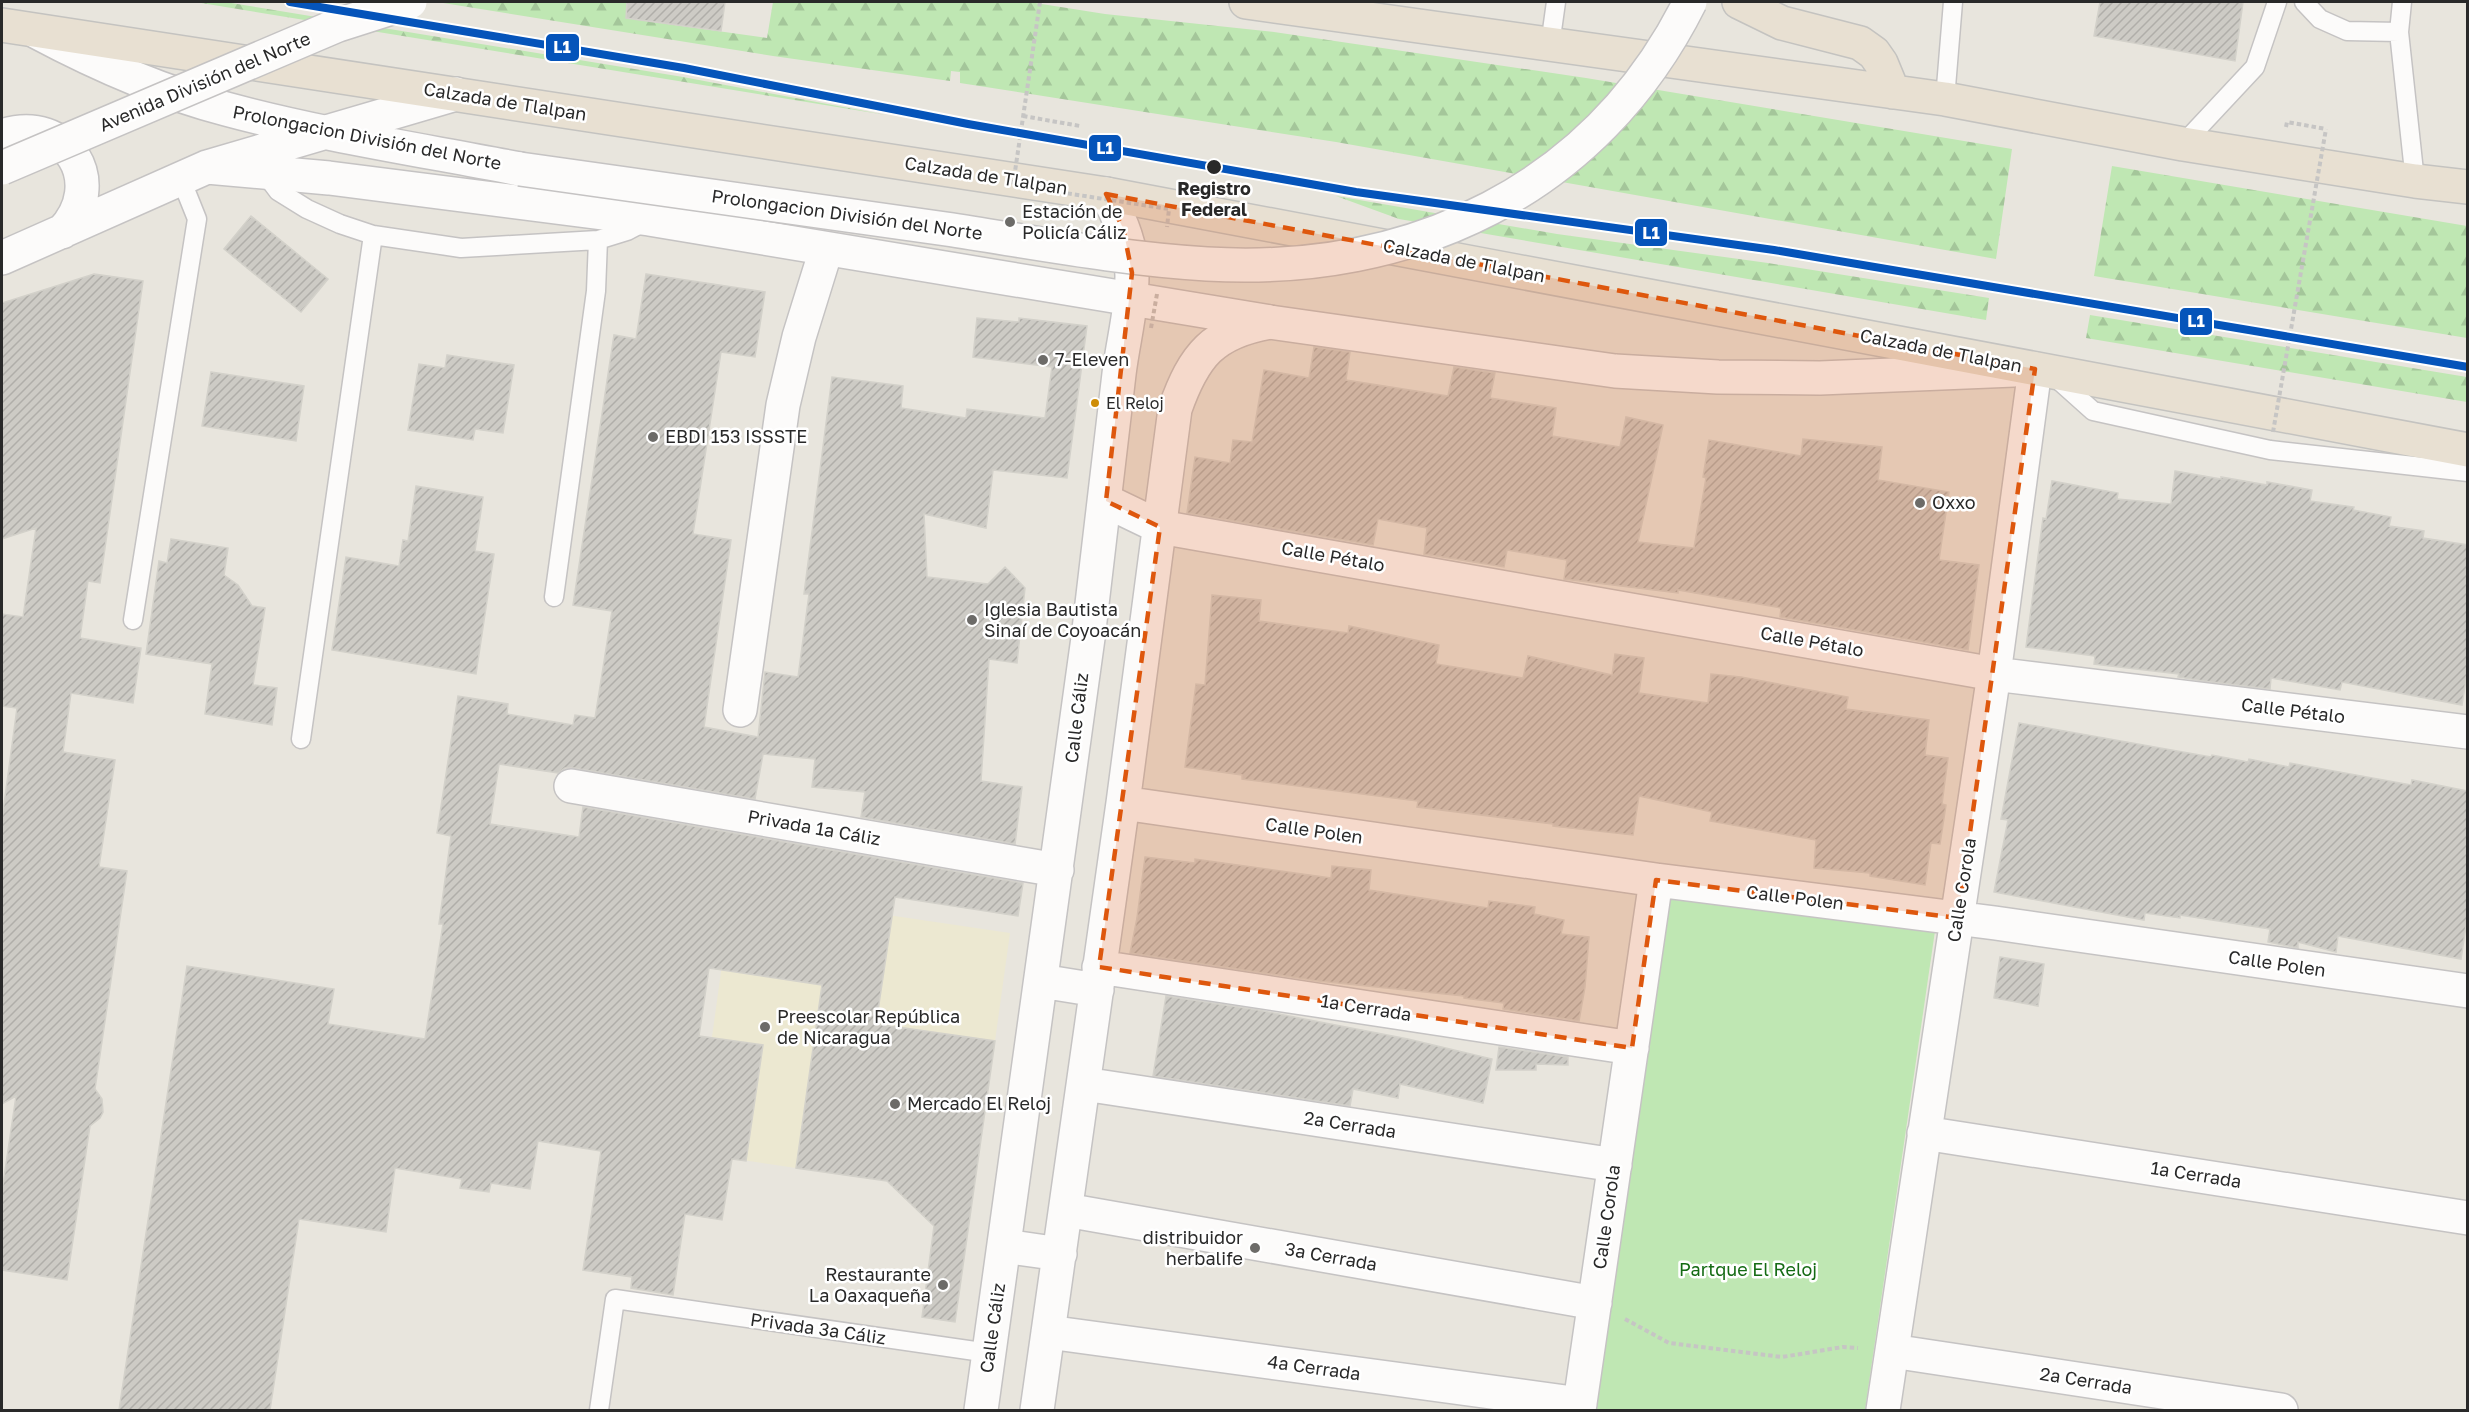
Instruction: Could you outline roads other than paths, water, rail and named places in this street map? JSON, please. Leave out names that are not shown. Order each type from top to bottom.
[{"type":"highway","points":[[1246,2],[1945,99],[2183,144],[2415,181],[2467,187]]},
{"type":"highway","points":[[1739,2],[1775,12],[1860,43],[1874,52],[1893,92]]},
{"type":"highway","name":"Calzada de Tlalpan","points":[[17,27],[1106,194],[2468,450]]},
{"type":"street","name":"Avenida División del Norte","points":[[2,168],[338,25],[410,2]]},
{"type":"street","name":"Prolongacion División del Norte","points":[[17,27],[173,93],[224,109],[520,169],[1176,261],[1259,265],[1338,257],[1393,246],[1436,234],[1506,200],[1539,179],[1601,127],[1655,61],[1690,2]]},
{"type":"street","points":[[2,258],[194,173],[456,94]]},
{"type":"street","points":[[2,136],[24,131],[45,134],[58,140],[76,161],[82,176],[83,192],[72,221],[62,232]]},
{"type":"street","name":"Calzada de Tlalpan","points":[[194,173],[263,171],[649,219],[826,250],[1144,292],[1270,322],[1615,371],[1695,376],[1820,378],[2042,370]]},
{"type":"street","name":"Calle Cáliz","points":[[981,1410],[1106,501],[1119,369],[1144,292],[1132,273],[1123,228],[1106,194]]},
{"type":"street","points":[[740,710],[783,405],[799,337],[826,250]]},
{"type":"street","points":[[1037,1410],[1123,803],[1175,409],[1185,381],[1205,352],[1229,333],[1248,326],[1270,322]]},
{"type":"street","name":"Calle Corola","points":[[1883,1410],[2042,370]]},
{"type":"street","name":"Calle Pétalo","points":[[1106,501],[1160,527],[1994,674],[2468,732]]},
{"type":"street","name":"Privada 1ª Cáliz","points":[[571,786],[1057,870]]},
{"type":"street","name":"Calle Polen","points":[[1123,803],[1656,880],[1958,918],[2468,991]]},
{"type":"street","name":"Calle Corola","points":[[1580,1407],[1656,880]]},
{"type":"street","name":"1ª Cerrada","points":[[1041,981],[1098,978],[1632,1048]]},
{"type":"street","name":"2ª Cerrada","points":[[1084,1084],[1615,1165]]},
{"type":"street","name":"1ª Cerrada","points":[[1924,1133],[2468,1218]]},
{"type":"street","name":"3ª Cerrada","points":[[1066,1210],[1595,1303]]},
{"type":"street","points":[[1004,1246],[1060,1254]]},
{"type":"street","name":"4ª Cerrada","points":[[1048,1332],[1580,1407]]},
{"type":"street","name":"2ª Cerrada","points":[[1892,1351],[2281,1410]]},
{"type":"lane","points":[[1550,45],[1556,2]]},
{"type":"lane","points":[[1945,99],[1953,2]]},
{"type":"lane","points":[[2183,144],[2255,67],[2277,2]]},
{"type":"lane","points":[[2304,2],[2320,19],[2347,31],[2399,32]]},
{"type":"lane","points":[[2402,2],[2399,32],[2415,181]]},
{"type":"lane","points":[[263,171],[278,191],[307,209],[340,224],[373,235],[461,248],[598,240],[627,231],[649,219]]},
{"type":"lane","points":[[133,620],[197,219],[194,173]]},
{"type":"lane","points":[[301,739],[373,235]]},
{"type":"lane","points":[[554,597],[596,291],[598,240]]},
{"type":"lane","points":[[2042,370],[2093,411],[2270,450],[2468,472]]},
{"type":"lane","name":"Privada 3ª Cáliz","points":[[599,1410],[615,1299],[989,1353]]},
{"type":"place","name":"Registro Federal","points":[[1214,167]]},
{"type":"place","name":"Estación de Policía Cáliz","points":[[1010,222]]},
{"type":"place","name":"7-Eleven","points":[[1043,360]]},
{"type":"place","name":"El Reloj","points":[[1095,403]]},
{"type":"place","name":"EBDI 153 ISSSTE","points":[[653,437]]},
{"type":"place","name":"Oxxo","points":[[1920,503]]},
{"type":"place","name":"Iglesia Bautista Sinaí de Coyoacán","points":[[972,620]]},
{"type":"place","name":"Preescolar República de Nicaragua","points":[[765,1027]]},
{"type":"place","name":"Mercado El Reloj","points":[[895,1104]]},
{"type":"place","name":"distribuidor herbalife","points":[[1255,1248]]},
{"type":"place","name":"Restaurante La Oaxaqueña","points":[[943,1285]]},
{"type":"park label","name":"Partque El Reloj","points":[[1748,1270]]}]
